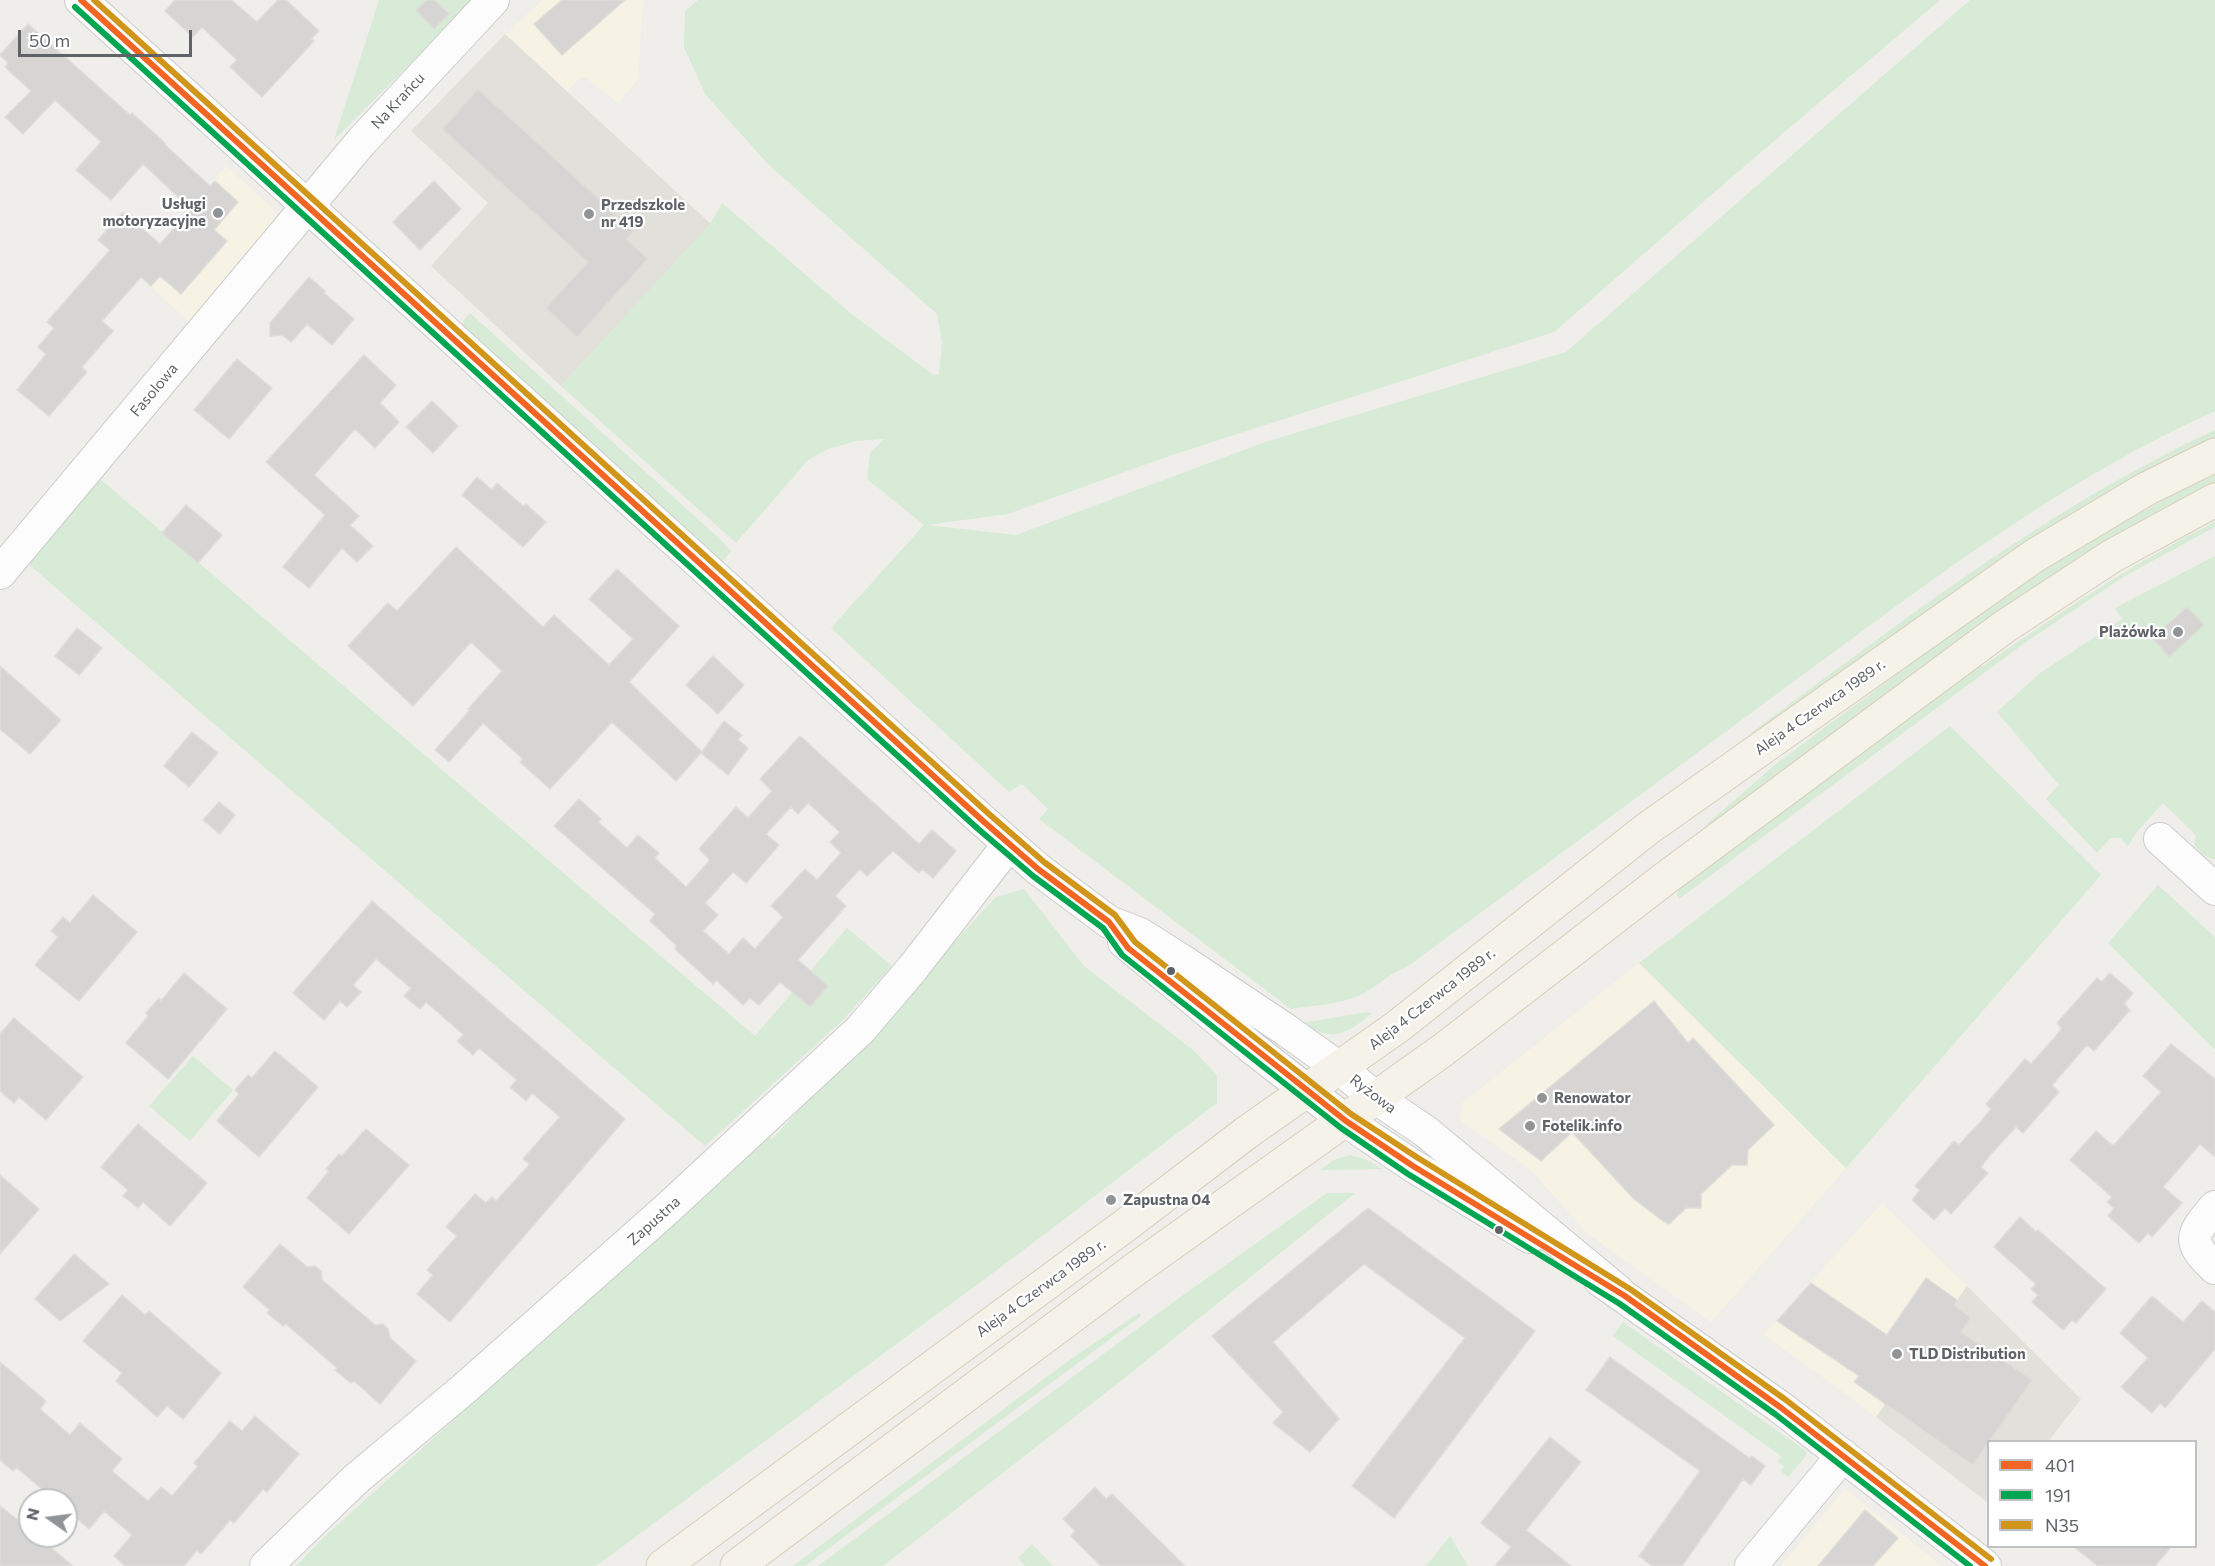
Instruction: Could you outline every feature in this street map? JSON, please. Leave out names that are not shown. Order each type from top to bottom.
[{"type":"main road","name":"Aleja 4 Czerwca 1989 r.","points":[[663,1566],[1118,1231],[1246,1133],[1409,1018],[1647,829],[2034,556],[2146,489],[2215,455]]},
{"type":"main road","points":[[737,1566],[1134,1270],[1443,1050],[1664,880],[2004,627],[2112,556],[2215,500]]},
{"type":"street","name":"Ryżowa","points":[[81,0],[1009,844],[1109,922],[1140,934],[1181,960],[1339,1068],[1376,1098],[1450,1150],[1618,1292]]},
{"type":"street","name":"Na Krańcu","points":[[308,206],[362,141],[493,0]]},
{"type":"street","name":"Fasolowa","points":[[0,573],[308,206]]},
{"type":"street","points":[[2160,839],[2215,889]]},
{"type":"street","name":"Zapustna","points":[[266,1566],[356,1479],[465,1388],[660,1216],[860,1030],[912,969],[1009,844]]},
{"type":"street","name":"Ryżowa","points":[[1109,922],[1128,948],[1346,1120],[1413,1166],[1618,1292],[1780,1407],[1985,1566]]},
{"type":"street","points":[[2215,1207],[2198,1228],[2194,1241],[2198,1251],[2215,1268]]},
{"type":"street","points":[[1751,1566],[1843,1455]]},
{"type":"shaded area","points":[[543,0],[643,0],[638,79],[618,103],[585,77],[577,80],[567,92],[505,34]]},
{"type":"shaded area","name":"Przedszkole nr 419","points":[[505,34],[711,224],[561,386],[431,266],[488,203],[411,131]]},
{"type":"shaded area","points":[[226,166],[276,214],[270,229],[193,325],[135,272]]},
{"type":"shaded area","points":[[1639,963],[1846,1168],[1711,1322],[1587,1233],[1531,1170],[1461,1121],[1462,1103]]},
{"type":"shaded area","points":[[1882,1203],[2081,1399],[2050,1440],[1987,1440],[1987,1502],[1842,1391],[1764,1335]]},
{"type":"shaded area","points":[[1967,1286],[2081,1399],[2050,1440],[1987,1440],[1987,1502],[1876,1417]]},
{"type":"shaded area","points":[[1845,1489],[1942,1566],[1781,1566]]},
{"type":"green space","points":[[379,0],[474,0],[334,140]]},
{"type":"green space","points":[[698,0],[1940,0],[1554,332],[1169,456],[1008,514],[927,525],[1016,535],[1265,442],[1566,352],[1970,0],[2215,0],[2215,411],[2108,466],[2057,496],[1957,562],[1407,967],[1350,999],[1291,1009],[1039,819],[1048,809],[1022,784],[1009,792],[831,628],[924,525],[867,479],[870,453],[884,439],[856,441],[828,449],[808,460],[736,543],[561,386],[710,224],[722,203],[849,312],[932,374],[939,375],[942,342],[937,314],[769,165],[705,94],[684,47],[685,11]]},
{"type":"green space","points":[[470,313],[722,541],[731,551],[721,563],[464,331],[463,321]]},
{"type":"green space","points":[[2215,430],[2215,439],[2149,471],[2076,511],[1754,737],[1751,733],[1919,609],[2033,531],[2153,461]]},
{"type":"green space","points":[[2215,472],[2215,483],[2158,511],[2121,533],[1709,827],[1707,824],[1777,763],[1970,620],[2098,536]]},
{"type":"green space","points":[[99,478],[755,1036],[847,928],[892,966],[843,1020],[705,1146],[27,563]]},
{"type":"green space","points":[[2215,522],[2215,527],[2125,576],[2026,642],[1679,899],[1677,895],[1679,889],[1979,666],[1983,666],[2125,572]]},
{"type":"green space","points":[[2215,556],[2215,859],[2198,850],[2194,845],[2196,835],[2163,803],[2136,833],[2128,846],[2120,838],[2111,838],[2097,853],[2046,799],[2059,785],[1997,712],[2040,673],[2122,619],[2115,608]]},
{"type":"green space","points":[[1950,726],[2101,875],[1846,1168],[1639,963]]},
{"type":"green space","points":[[2158,885],[2215,937],[2215,1050],[2108,943]]},
{"type":"green space","points":[[1024,889],[1084,966],[1193,1050],[1217,1075],[1217,1103],[1017,1255],[596,1566],[296,1566],[323,1538],[768,1136],[772,1139],[996,897]]},
{"type":"green space","points":[[1366,1012],[1372,1013],[1347,1031],[1339,1033],[1322,1033],[1303,1023]]},
{"type":"green space","points":[[193,1056],[233,1090],[190,1141],[149,1106]]},
{"type":"green space","points":[[1350,1155],[1365,1159],[1383,1169],[1320,1170],[1334,1160]]},
{"type":"green space","points":[[1327,1193],[1355,1193],[1117,1384],[883,1566],[818,1566],[1172,1303]]},
{"type":"green space","points":[[1139,1313],[1141,1316],[805,1566],[793,1566],[1068,1361]]},
{"type":"green space","points":[[1623,1322],[1806,1451],[1806,1456],[1788,1477],[1781,1471],[1784,1466],[1778,1462],[1781,1456],[1613,1336]]},
{"type":"green space","points":[[1450,1536],[1468,1566],[1426,1566]]},
{"type":"green space","points":[[1032,1544],[1053,1566],[1025,1566],[1018,1558]]},
{"type":"building","points":[[175,0],[231,0],[257,22],[278,0],[286,0],[319,31],[311,39],[314,41],[262,97],[230,67],[237,60],[202,27],[193,37],[165,11]]},
{"type":"building","points":[[427,0],[435,0],[449,14],[434,29],[416,10]]},
{"type":"building","points":[[562,0],[625,0],[562,55],[534,24]]},
{"type":"building","points":[[28,24],[130,115],[132,113],[210,186],[215,181],[238,202],[214,230],[227,241],[181,294],[160,276],[151,286],[141,277],[102,321],[113,331],[82,367],[87,372],[49,416],[17,390],[46,354],[38,347],[54,328],[47,322],[110,250],[98,240],[123,212],[160,244],[191,209],[143,164],[111,200],[76,170],[101,142],[55,100],[23,134],[5,117],[31,91],[5,67],[8,63],[0,55]]},
{"type":"building","points":[[478,89],[634,231],[626,239],[648,259],[577,337],[546,308],[588,262],[442,129]]},
{"type":"building","points":[[434,181],[461,209],[420,250],[393,222]]},
{"type":"building","points":[[309,277],[354,319],[332,345],[307,324],[291,342],[282,335],[270,336],[270,323]]},
{"type":"building","points":[[364,355],[396,385],[380,403],[399,422],[375,448],[355,429],[314,475],[359,516],[350,525],[373,546],[357,562],[342,548],[309,588],[283,567],[325,515],[266,462]]},
{"type":"building","points":[[237,359],[272,388],[229,439],[194,410]]},
{"type":"building","points":[[432,401],[458,426],[433,453],[406,427]]},
{"type":"building","points":[[477,477],[492,490],[497,483],[523,506],[526,504],[546,522],[523,547],[462,495]]},
{"type":"building","points":[[186,505],[222,535],[198,563],[162,533]]},
{"type":"building","points":[[456,547],[543,627],[554,615],[609,665],[633,639],[589,599],[617,569],[679,626],[629,682],[702,752],[724,721],[742,735],[738,740],[748,748],[728,775],[701,753],[676,781],[612,722],[550,789],[520,762],[523,759],[483,723],[449,762],[435,750],[502,671],[471,642],[413,706],[348,646],[388,603],[397,611]]},
{"type":"building","points":[[2187,607],[2204,625],[2169,657],[2152,638]]},
{"type":"building","points":[[77,628],[102,648],[79,675],[55,656]]},
{"type":"building","points":[[713,656],[744,685],[718,714],[686,685]]},
{"type":"building","points":[[0,666],[61,720],[30,754],[0,729]]},
{"type":"building","points":[[192,732],[218,753],[189,787],[164,766]]},
{"type":"building","points":[[800,736],[919,844],[932,830],[956,851],[933,878],[922,869],[919,873],[893,851],[867,876],[860,869],[835,896],[846,906],[798,960],[828,986],[810,1007],[780,982],[759,1005],[750,998],[743,1005],[716,980],[713,984],[675,949],[677,946],[650,921],[655,914],[554,826],[579,799],[601,819],[598,822],[627,848],[638,835],[659,853],[655,858],[686,887],[710,860],[699,849],[736,807],[748,818],[772,791],[760,779]],"holes":[[[808,803],[840,832],[830,842],[841,853],[817,880],[805,869],[771,906],[783,917],[755,949],[743,938],[729,954],[703,931],[718,915],[705,903],[733,872],[746,883],[779,845],[766,834],[791,807],[798,814]]]},
{"type":"building","points":[[219,802],[235,815],[220,834],[203,820]]},
{"type":"building","points":[[93,895],[137,932],[79,1001],[35,965],[58,937],[51,931],[63,917],[70,923]]},
{"type":"building","points":[[372,901],[625,1119],[450,1322],[417,1294],[433,1275],[427,1270],[457,1236],[446,1227],[475,1194],[486,1203],[492,1197],[496,1201],[530,1164],[523,1159],[560,1117],[532,1093],[526,1101],[510,1087],[517,1080],[479,1048],[473,1055],[457,1041],[464,1035],[426,1002],[420,1009],[404,996],[411,988],[376,959],[353,985],[361,992],[347,1007],[340,1001],[324,1020],[293,993]]},
{"type":"building","points":[[184,973],[227,1009],[168,1079],[126,1043],[148,1016],[146,1013],[159,998],[161,1001]]},
{"type":"building","points":[[2110,973],[2133,993],[2124,1004],[2130,1010],[2094,1051],[2087,1045],[2052,1085],[2059,1092],[2023,1133],[2016,1127],[1990,1155],[1981,1167],[1988,1173],[1951,1214],[1945,1208],[1934,1220],[1912,1200],[1920,1190],[1915,1186],[1954,1141],[1959,1145],[1983,1119],[1991,1109],[1986,1104],[2025,1059],[2031,1064],[2055,1037],[2062,1028],[2057,1023],[2097,978],[2102,982]]},
{"type":"building","points":[[1654,1001],[1688,1043],[1693,1038],[1774,1125],[1748,1150],[1747,1165],[1732,1165],[1701,1194],[1701,1208],[1686,1208],[1669,1224],[1634,1199],[1572,1132],[1541,1161],[1499,1129]]},
{"type":"building","points":[[14,1018],[83,1077],[46,1120],[19,1097],[14,1103],[0,1091],[0,1034]]},
{"type":"building","points":[[2171,1044],[2215,1079],[2215,1157],[2200,1144],[2163,1187],[2182,1203],[2152,1237],[2148,1233],[2139,1243],[2108,1216],[2114,1208],[2107,1202],[2112,1197],[2070,1160],[2096,1131],[2112,1145],[2115,1144],[2161,1092],[2143,1076]]},
{"type":"building","points":[[275,1051],[318,1087],[259,1157],[217,1121],[239,1094],[235,1090],[248,1075],[252,1078]]},
{"type":"building","points":[[138,1124],[207,1183],[170,1226],[143,1202],[138,1208],[123,1196],[128,1190],[101,1167]]},
{"type":"building","points":[[366,1129],[409,1165],[349,1234],[307,1198],[329,1171],[326,1169],[339,1154],[342,1156]]},
{"type":"building","points":[[0,1175],[39,1209],[0,1254]]},
{"type":"building","points":[[1368,1208],[1535,1331],[1394,1518],[1352,1486],[1465,1338],[1364,1264],[1273,1342],[1339,1419],[1310,1452],[1273,1423],[1283,1412],[1212,1336]]},
{"type":"building","points":[[2020,1217],[2106,1289],[2076,1323],[2072,1320],[2063,1330],[2032,1302],[2038,1295],[2031,1289],[2036,1284],[1994,1247]]},
{"type":"building","points":[[280,1244],[307,1267],[315,1266],[321,1271],[322,1280],[375,1325],[383,1324],[388,1329],[390,1338],[416,1361],[380,1404],[354,1381],[351,1383],[335,1370],[337,1368],[286,1324],[283,1326],[267,1313],[270,1310],[243,1287]]},
{"type":"building","points":[[74,1254],[109,1284],[60,1321],[35,1299]]},
{"type":"building","points":[[1926,1278],[1957,1300],[1954,1305],[1971,1318],[1961,1332],[2032,1380],[1990,1440],[1987,1440],[1987,1445],[1973,1465],[1854,1382],[1859,1376],[1777,1321],[1811,1283],[1887,1335]]},
{"type":"building","points":[[122,1295],[145,1315],[149,1311],[221,1373],[183,1419],[167,1406],[157,1417],[116,1381],[122,1373],[83,1341]]},
{"type":"building","points":[[2152,1296],[2183,1322],[2202,1301],[2215,1312],[2215,1349],[2165,1408],[2160,1403],[2152,1413],[2121,1387],[2148,1358],[2120,1333]]},
{"type":"building","points":[[1610,1357],[1749,1458],[1752,1456],[1765,1466],[1751,1485],[1743,1479],[1682,1566],[1652,1566],[1639,1556],[1700,1471],[1586,1390]]},
{"type":"building","points":[[0,1362],[46,1401],[40,1409],[70,1435],[80,1423],[122,1459],[112,1471],[148,1501],[161,1487],[172,1496],[198,1466],[194,1463],[230,1421],[242,1431],[255,1416],[299,1454],[267,1492],[263,1489],[234,1523],[230,1520],[201,1554],[197,1550],[184,1566],[125,1566],[114,1556],[132,1535],[104,1511],[89,1529],[78,1519],[78,1488],[41,1488],[16,1467],[13,1471],[0,1460]]},
{"type":"building","points":[[1550,1437],[1581,1462],[1526,1530],[1571,1566],[1495,1566],[1511,1547],[1481,1523]]},
{"type":"building","points":[[1095,1487],[1106,1499],[1112,1494],[1185,1566],[1101,1566],[1071,1536],[1075,1531],[1063,1519]]},
{"type":"building","points":[[0,1506],[18,1520],[18,1548],[51,1548],[73,1566],[0,1566]]},
{"type":"building","points":[[1865,1510],[1898,1538],[1873,1566],[1818,1566]]},
{"type":"building","points":[[2076,1548],[2170,1548],[2155,1566],[2098,1566]]},
{"type":"transit line","name":"401","points":[[81,0],[983,821],[1038,869],[1109,922],[1128,948],[1346,1121],[1413,1166],[1625,1296],[1780,1407],[1985,1566]]},
{"type":"transit line","name":"N35","points":[[94,0],[989,814],[1044,862],[1115,915],[1135,942],[1351,1114],[1630,1289],[1786,1400],[1991,1559]]},
{"type":"transit line","name":"191","points":[[75,7],[977,828],[1033,876],[1103,928],[1122,955],[1341,1128],[1408,1174],[1620,1304],[1775,1414],[1970,1566]]},
{"type":"place","name":"Usługi motoryzacyjne","points":[[218,213]]},
{"type":"place","name":"Przedszkole nr 419","points":[[589,214]]},
{"type":"place","name":"Plażówka","points":[[2178,632]]},
{"type":"place","name":"Renowator","points":[[1542,1098]]},
{"type":"place","name":"Fotelik.info","points":[[1530,1126]]},
{"type":"place","name":"Zapustna 04","points":[[1111,1200]]},
{"type":"place","name":"TLD Distribution","points":[[1897,1354]]}]
